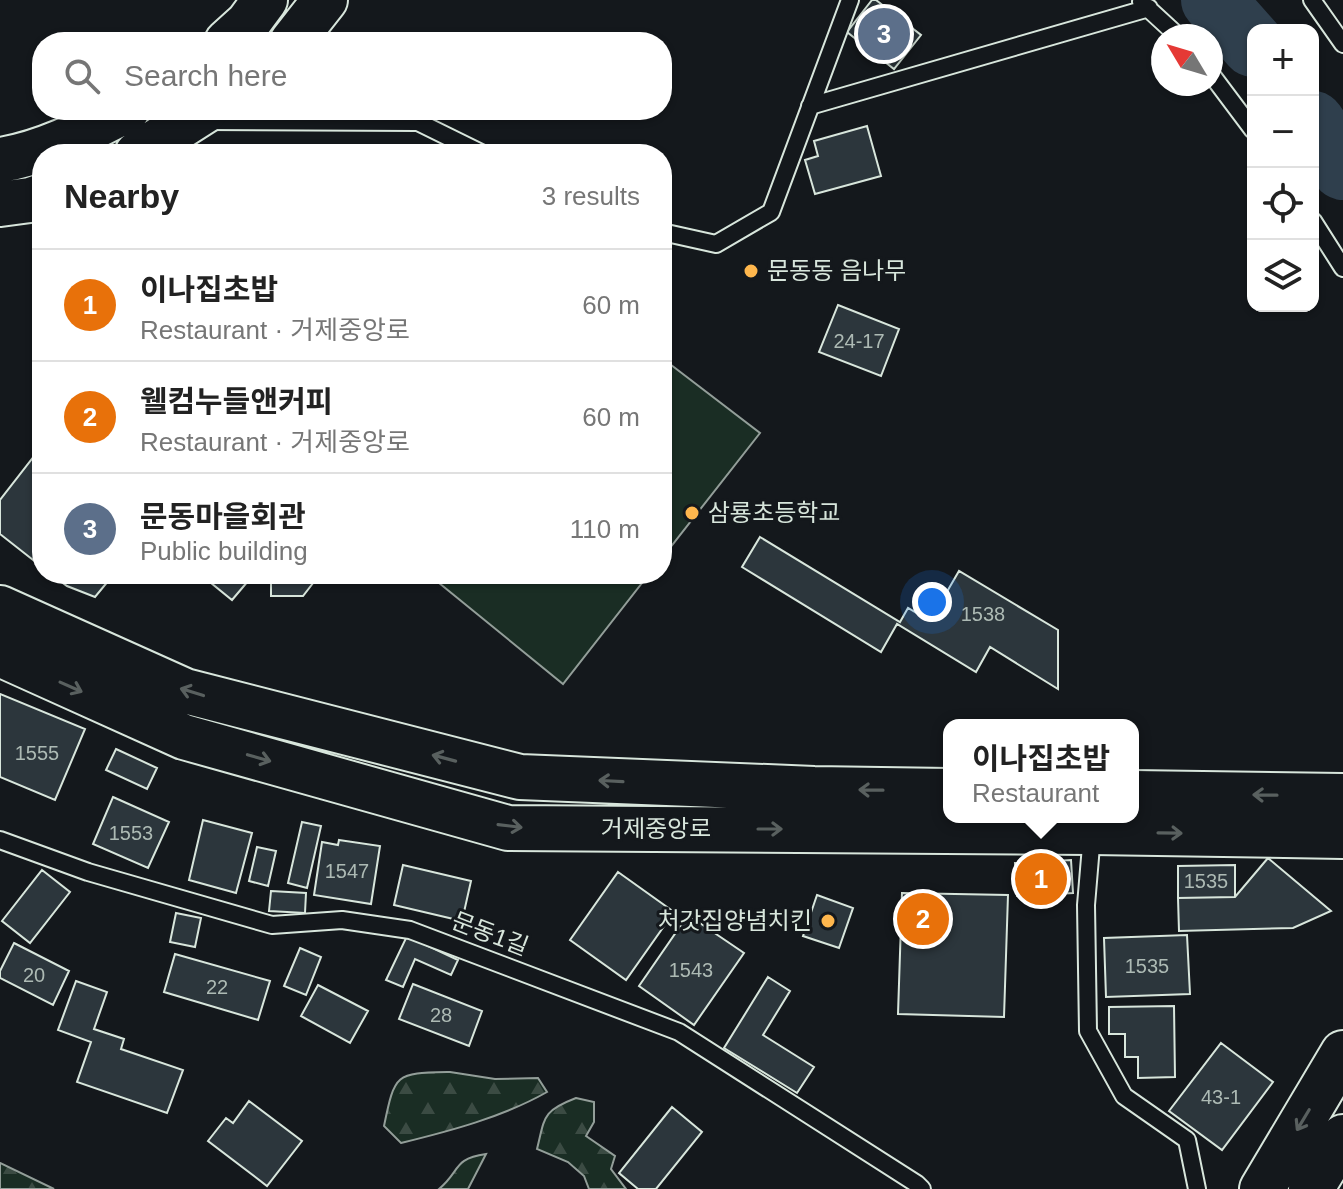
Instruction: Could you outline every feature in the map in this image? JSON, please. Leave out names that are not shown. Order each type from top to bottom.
[{"type":"main road","points":[[238,32],[265,0]]},
{"type":"main road","points":[[300,32],[325,0]]},
{"type":"main road","points":[[54,144],[107,120]]},
{"type":"main road","points":[[153,144],[190,120]]},
{"type":"main road","points":[[0,160],[32,153]]},
{"type":"main road","points":[[0,204],[32,199]]},
{"type":"main road","name":"거제중앙로","points":[[0,608],[185,691],[520,777],[798,789],[943,791]]},
{"type":"main road","name":"거제중앙로","points":[[0,654],[184,737],[508,828],[1343,836]]},
{"type":"main road","points":[[1139,793],[1343,796]]},
{"type":"main road","points":[[1245,834],[1269,843],[1305,843],[1326,848],[1343,858]]},
{"type":"main road","points":[[1262,1189],[1343,1053]]},
{"type":"main road","points":[[1311,1189],[1343,1137]]},
{"type":"lane","points":[[672,234],[716,244],[771,212],[850,0]]},
{"type":"lane","points":[[1312,0],[1343,44]]},
{"type":"lane","points":[[810,106],[1143,4],[1165,24]]},
{"type":"lane","points":[[1223,90],[1247,122]]},
{"type":"lane","points":[[355,120],[418,122],[463,144]]},
{"type":"lane","points":[[1319,230],[1343,268]]},
{"type":"lane","points":[[1092,832],[1086,905],[1088,1031],[1124,1096],[1187,1140],[1197,1189]]},
{"type":"lane","name":"문동1길","points":[[0,840],[88,872],[272,925],[342,920],[410,930],[530,975],[679,1032],[922,1189]]},
{"type":"green space","points":[[672,366],[760,433],[672,545]]},
{"type":"green space","points":[[440,584],[641,584],[563,684]]},
{"type":"green space","points":[[450,1072],[495,1079],[538,1078],[547,1092],[494,1116],[401,1143],[384,1126],[395,1085],[408,1075]]},
{"type":"green space","points":[[576,1098],[594,1102],[594,1122],[586,1136],[615,1156],[611,1169],[626,1189],[589,1189],[584,1176],[568,1162],[537,1149],[547,1116]]},
{"type":"green space","points":[[486,1154],[468,1189],[439,1189],[467,1159]]},
{"type":"green space","points":[[0,1163],[54,1189],[0,1189]]},
{"type":"building","points":[[872,0],[921,35],[894,69],[847,32]]},
{"type":"building","points":[[867,126],[881,176],[815,194],[805,160],[818,156],[814,141]]},
{"type":"building","points":[[838,305],[899,329],[881,376],[819,352]]},
{"type":"building","points":[[32,459],[32,559],[0,534],[0,500]]},
{"type":"building","points":[[760,537],[900,622],[908,608],[930,621],[959,571],[1058,630],[1058,689],[990,647],[976,672],[897,624],[881,652],[742,567]]},
{"type":"building","points":[[64,584],[106,584],[95,597]]},
{"type":"building","points":[[212,584],[246,584],[232,600]]},
{"type":"building","points":[[271,584],[312,584],[303,596],[271,596]]},
{"type":"building","points":[[0,694],[85,729],[55,800],[0,777]]},
{"type":"building","points":[[116,749],[157,768],[147,789],[106,770]]},
{"type":"building","points":[[113,797],[169,822],[148,868],[93,844]]},
{"type":"building","points":[[203,820],[252,833],[236,893],[189,880]]},
{"type":"building","points":[[302,822],[321,826],[307,888],[288,883]]},
{"type":"building","points":[[339,840],[380,846],[371,904],[314,895],[322,842],[338,845]]},
{"type":"building","points":[[257,847],[276,851],[268,886],[249,881]]},
{"type":"building","points":[[1268,858],[1331,911],[1293,928],[1179,931],[1178,898],[1235,897]]},
{"type":"building","points":[[1071,860],[1073,893],[1017,896],[1015,863]]},
{"type":"building","points":[[403,865],[471,881],[462,921],[394,905]]},
{"type":"building","points":[[1235,865],[1235,897],[1178,898],[1178,866]]},
{"type":"building","points":[[42,870],[70,892],[30,943],[2,921]]},
{"type":"building","points":[[618,872],[674,912],[626,980],[570,940]]},
{"type":"building","points":[[271,891],[306,893],[305,913],[269,911]]},
{"type":"building","points":[[902,893],[1008,895],[1004,1017],[898,1014]]},
{"type":"building","points":[[817,895],[853,908],[839,948],[803,936]]},
{"type":"building","points":[[176,913],[201,918],[195,947],[170,942]]},
{"type":"building","points":[[688,915],[744,953],[694,1025],[639,986]]},
{"type":"building","points":[[1187,935],[1190,994],[1106,997],[1104,938]]},
{"type":"building","points":[[407,936],[458,960],[451,975],[415,959],[403,987],[386,980]]},
{"type":"building","points":[[14,943],[69,971],[53,1005],[0,978],[0,971]]},
{"type":"building","points":[[300,948],[321,957],[306,995],[284,986]]},
{"type":"building","points":[[175,954],[270,981],[258,1020],[164,992]]},
{"type":"building","points":[[768,977],[790,991],[763,1035],[814,1067],[797,1093],[724,1048]]},
{"type":"building","points":[[76,981],[107,992],[94,1029],[124,1039],[121,1049],[183,1070],[167,1113],[77,1082],[91,1042],[58,1030]]},
{"type":"building","points":[[413,984],[482,1011],[469,1046],[399,1019]]},
{"type":"building","points":[[318,985],[368,1011],[350,1043],[301,1016]]},
{"type":"building","points":[[1174,1006],[1175,1077],[1138,1078],[1138,1057],[1125,1057],[1125,1034],[1109,1034],[1109,1007]]},
{"type":"building","points":[[1221,1043],[1273,1082],[1222,1150],[1169,1111]]},
{"type":"building","points":[[249,1101],[302,1141],[267,1186],[208,1141],[226,1118],[233,1123]]},
{"type":"building","points":[[672,1107],[702,1132],[656,1189],[638,1189],[619,1173]]},
{"type":"waterway","points":[[1213,0],[1247,38]]},
{"type":"waterway","points":[[1319,132],[1343,168]]},
{"type":"place","name":"문동마을회관","points":[[884,34]]},
{"type":"place","name":"문동동 음나무","points":[[751,271]]},
{"type":"place","name":"삼룡초등학교","points":[[692,513]]},
{"type":"place","name":"이나집초밥","points":[[1041,879]]},
{"type":"place","name":"웰컴누들앤커피","points":[[923,919]]},
{"type":"place","name":"처갓집양념치킨","points":[[828,921]]}]
